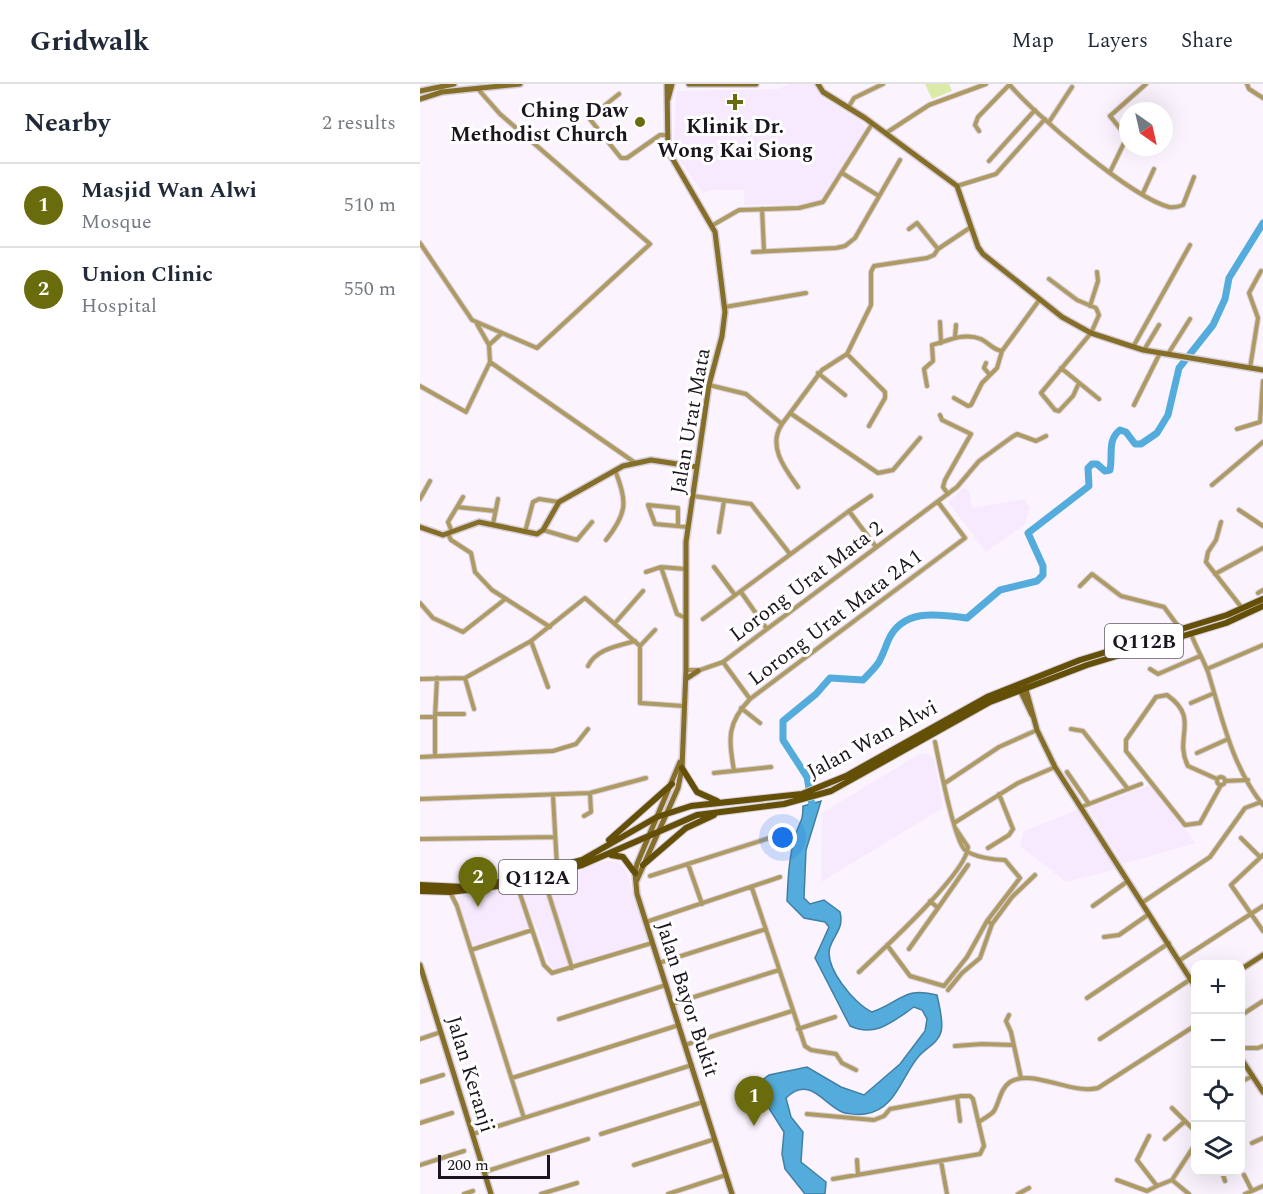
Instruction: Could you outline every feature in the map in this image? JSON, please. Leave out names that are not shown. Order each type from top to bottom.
[{"type":"main road","name":"Jalan Wan Alwi","points":[[420,891],[450,892],[543,876],[595,859],[697,815],[800,801],[830,788],[1022,687],[1098,654],[1181,630],[1242,609],[1263,599]]},
{"type":"main road","name":"Jalan Wan Alwi","points":[[420,885],[482,885],[582,860],[605,845],[657,818],[691,806],[802,794],[830,788],[960,710],[1087,665],[1226,623],[1263,606]]},
{"type":"main road","points":[[681,765],[697,792],[711,800],[725,803]]},
{"type":"main road","points":[[605,845],[672,784]]},
{"type":"main road","points":[[643,865],[686,828],[723,812]]},
{"type":"main road","points":[[595,859],[620,855],[634,873]]},
{"type":"street","points":[[420,91],[454,84]]},
{"type":"street","points":[[420,99],[442,92],[520,84]]},
{"type":"street","name":"Jalan Urat Mata","points":[[667,84],[666,135],[670,155],[713,225],[725,307],[724,328],[709,385],[688,527],[685,569],[686,679],[681,765]]},
{"type":"street","name":"Jalan Urat Mata","points":[[668,99],[672,84]]},
{"type":"street","points":[[689,84],[756,84]]},
{"type":"street","points":[[818,84],[823,92],[885,133],[957,186],[978,247],[983,254],[1062,317],[1091,333],[1143,350],[1263,370]]},
{"type":"street","points":[[848,108],[854,98],[881,84]]},
{"type":"street","points":[[885,133],[929,105],[986,84]]},
{"type":"street","points":[[1110,172],[1127,137],[1110,116],[1146,84]]},
{"type":"street","points":[[1247,84],[1249,89],[1263,98]]},
{"type":"street","points":[[979,131],[975,125],[978,117],[1009,85],[1047,121],[1110,172],[1169,207],[1182,205],[1194,177]]},
{"type":"street","points":[[957,186],[996,174],[1047,121],[1072,87]]},
{"type":"street","points":[[476,323],[537,348],[650,244],[613,209],[539,150],[500,114],[478,89]]},
{"type":"street","points":[[620,94],[589,118],[621,158],[627,158],[660,135],[666,135]]},
{"type":"street","points":[[989,161],[1035,110]]},
{"type":"street","points":[[713,225],[737,211],[805,207],[822,202],[872,124]]},
{"type":"street","points":[[753,252],[845,246],[855,238],[900,160]]},
{"type":"street","points":[[1143,193],[1154,169]]},
{"type":"street","points":[[842,173],[879,196]]},
{"type":"street","points":[[762,209],[764,251]]},
{"type":"street","points":[[909,229],[917,223],[938,249]]},
{"type":"street","points":[[798,487],[778,454],[777,435],[790,412],[818,374],[847,354],[869,310],[871,272],[874,266],[927,258],[972,226]]},
{"type":"street","points":[[420,243],[489,345],[490,362],[466,412],[420,386]]},
{"type":"street","points":[[1132,347],[1190,245]]},
{"type":"street","points":[[1250,369],[1258,318],[1249,292],[1261,270]]},
{"type":"street","points":[[1090,306],[1098,281],[1097,272]]},
{"type":"street","points":[[1049,279],[1099,313],[1091,333],[1041,391],[1047,401],[1059,411],[1073,396],[1080,383]]},
{"type":"street","points":[[725,307],[806,293]]},
{"type":"street","points":[[954,398],[968,406],[971,405],[997,368],[1002,351],[1040,299]]},
{"type":"street","points":[[1168,354],[1190,319]]},
{"type":"street","points":[[940,322],[941,343]]},
{"type":"street","points":[[955,337],[956,325]]},
{"type":"street","points":[[1143,350],[1160,325]]},
{"type":"street","points":[[489,345],[501,334]]},
{"type":"street","points":[[927,386],[924,369],[933,361],[931,346],[955,337],[977,338],[1002,351]]},
{"type":"street","points":[[1134,405],[1160,353]]},
{"type":"street","points":[[847,354],[885,392],[885,398],[869,426]]},
{"type":"street","points":[[490,362],[634,462]]},
{"type":"street","points":[[986,363],[984,368],[990,375]]},
{"type":"street","points":[[1061,368],[1099,399]]},
{"type":"street","points":[[818,374],[845,395]]},
{"type":"street","points":[[1237,429],[1260,422],[1263,381]]},
{"type":"street","points":[[709,385],[746,394],[782,424]]},
{"type":"street","points":[[790,412],[878,474],[893,470],[920,438]]},
{"type":"street","points":[[940,415],[942,420],[971,434],[945,480],[943,487],[948,494]]},
{"type":"street","name":"Lorong Urat Mata 2","points":[[686,670],[698,670],[723,662],[938,502],[979,461],[1017,434],[1036,441],[1046,436]]},
{"type":"street","points":[[1212,484],[1263,442]]},
{"type":"street","points":[[420,527],[438,535],[475,523],[493,524],[537,534],[543,530],[559,502],[615,470],[634,462],[651,460],[697,467]]},
{"type":"street","points":[[606,540],[620,522],[624,510],[625,499],[615,470]]},
{"type":"street","points":[[420,499],[430,482]]},
{"type":"street","points":[[693,496],[753,504],[790,554]]},
{"type":"street","points":[[703,619],[871,496]]},
{"type":"street","points":[[463,497],[448,522],[451,540],[468,549],[478,576],[504,600],[550,627]]},
{"type":"street","points":[[493,524],[498,499]]},
{"type":"street","points":[[525,532],[532,502],[539,500],[559,502]]},
{"type":"street","points":[[719,532],[724,501]]},
{"type":"street","name":"Lorong Urat Mata 2A1","points":[[734,771],[730,733],[741,708],[964,538],[938,502]]},
{"type":"street","points":[[678,526],[678,508],[648,505],[654,523],[678,526],[688,527]]},
{"type":"street","points":[[457,507],[495,511]]},
{"type":"street","points":[[1239,510],[1263,526]]},
{"type":"street","points":[[849,511],[876,547]]},
{"type":"street","points":[[543,530],[577,540],[592,522]]},
{"type":"street","points":[[1221,522],[1206,560],[1242,609]]},
{"type":"street","points":[[1215,574],[1263,548]]},
{"type":"street","points":[[660,567],[677,614],[686,618]]},
{"type":"street","points":[[646,572],[660,567],[685,569]]},
{"type":"street","points":[[714,567],[735,596]]},
{"type":"street","points":[[1080,586],[1090,574],[1093,574],[1121,596],[1164,607],[1181,630]]},
{"type":"street","points":[[1258,592],[1263,590]]},
{"type":"street","points":[[615,623],[643,591]]},
{"type":"street","points":[[741,592],[767,629]]},
{"type":"street","points":[[420,679],[465,678],[531,641],[585,598],[640,646]]},
{"type":"street","points":[[420,603],[433,618],[463,632],[504,600]]},
{"type":"street","points":[[655,630],[640,646],[640,703],[683,706]]},
{"type":"street","points":[[1143,902],[1210,858],[1245,808],[1262,804],[1228,739],[1212,694],[1207,669],[1191,634]]},
{"type":"street","points":[[531,641],[548,687]]},
{"type":"street","points":[[588,666],[592,658],[599,653],[635,641]]},
{"type":"street","points":[[1207,669],[1263,645]]},
{"type":"street","points":[[1150,669],[1158,674],[1200,656]]},
{"type":"street","points":[[723,662],[750,699]]},
{"type":"street","points":[[686,679],[698,670]]},
{"type":"street","points":[[435,756],[437,678]]},
{"type":"street","points":[[465,678],[474,710]]},
{"type":"street","points":[[1022,687],[1037,730],[1055,767],[1191,979],[1100,1039]]},
{"type":"street","points":[[1191,703],[1212,694]]},
{"type":"street","points":[[1223,783],[1200,823],[1185,825],[1124,747],[1150,702],[1160,695],[1169,696],[1182,708],[1186,731],[1182,741],[1188,766],[1217,779],[1218,784],[1223,783],[1248,780]]},
{"type":"street","points":[[741,708],[760,723]]},
{"type":"street","points":[[420,717],[464,714]]},
{"type":"street","points":[[887,945],[910,976],[942,986],[962,964],[987,921],[1018,882],[1020,876],[1005,860],[993,860],[968,851],[956,834],[935,742],[941,728]]},
{"type":"street","points":[[420,757],[553,751],[576,744],[588,729]]},
{"type":"street","points":[[1071,729],[1083,731],[1128,789]]},
{"type":"street","points":[[945,783],[994,750],[1037,730]]},
{"type":"street","points":[[924,739],[935,742]]},
{"type":"street","points":[[1197,753],[1228,739]]},
{"type":"street","points":[[634,873],[681,765]]},
{"type":"street","points":[[636,882],[678,788],[681,765]]},
{"type":"street","points":[[714,773],[771,767]]},
{"type":"street","points":[[955,826],[999,794],[1055,767]]},
{"type":"street","points":[[1067,772],[1089,804]]},
{"type":"street","points":[[420,799],[590,793],[646,778]]},
{"type":"street","points":[[1081,807],[1141,784]]},
{"type":"street","points":[[584,816],[590,814],[590,793]]},
{"type":"street","points":[[988,848],[1009,835],[1013,829],[999,794]]},
{"type":"street","points":[[553,796],[557,867]]},
{"type":"street","points":[[650,876],[780,835]]},
{"type":"street","points":[[420,839],[555,837]]},
{"type":"street","points":[[1241,837],[1262,856],[1231,885],[1263,931]]},
{"type":"street","points":[[859,972],[945,886],[968,851]]},
{"type":"street","points":[[688,864],[702,904]]},
{"type":"street","points":[[909,950],[968,865]]},
{"type":"street","name":"Jalan Bayor Bukit","points":[[634,873],[646,922],[732,1194]]},
{"type":"street","points":[[948,990],[962,973],[980,958],[992,924],[1012,897],[1035,875]]},
{"type":"street","points":[[543,876],[572,968]]},
{"type":"street","points":[[646,922],[780,877]]},
{"type":"street","points":[[1093,906],[1128,881]]},
{"type":"street","points":[[516,882],[547,970],[555,974],[653,942]]},
{"type":"street","points":[[752,888],[806,1048],[836,1054],[842,1063],[856,1070]]},
{"type":"street","points":[[450,892],[471,950],[524,1118]]},
{"type":"street","points":[[930,901],[938,908]]},
{"type":"street","points":[[1180,960],[1263,906]]},
{"type":"street","points":[[1104,937],[1119,934],[1150,914]]},
{"type":"street","points":[[987,921],[992,924]]},
{"type":"street","points":[[659,963],[766,928]]},
{"type":"street","points":[[471,950],[532,930]]},
{"type":"street","points":[[1087,998],[1169,943]]},
{"type":"street","points":[[1245,967],[1263,955]]},
{"type":"street","name":"Jalan Keranji","points":[[420,965],[491,1194]]},
{"type":"street","points":[[672,1004],[779,970]]},
{"type":"street","points":[[559,1019],[666,986]]},
{"type":"street","points":[[420,994],[428,991]]},
{"type":"street","points":[[1243,1014],[1263,1001]]},
{"type":"street","points":[[686,1045],[792,1011]]},
{"type":"street","points":[[1009,1015],[1005,1022],[1021,1078]]},
{"type":"street","points":[[798,1029],[835,1017]]},
{"type":"street","points":[[512,1077],[679,1025]]},
{"type":"street","points":[[979,1122],[992,1113],[1008,1084],[1021,1078],[1080,1090],[1098,1088],[1191,1028]]},
{"type":"street","points":[[420,1039],[441,1032]]},
{"type":"street","points":[[955,1046],[1013,1045]]},
{"type":"street","points":[[1245,1048],[1263,1046]]},
{"type":"street","points":[[1245,1064],[1263,1092]]},
{"type":"street","points":[[473,1134],[692,1065]]},
{"type":"street","points":[[420,1082],[443,1075]]},
{"type":"street","points":[[1245,1080],[1253,1076]]},
{"type":"street","points":[[807,1114],[874,1120],[884,1116],[890,1109],[957,1097],[972,1097],[984,1146],[983,1152],[833,1179]]},
{"type":"street","points":[[957,1097],[960,1121]]},
{"type":"street","points":[[601,1134],[703,1101]]},
{"type":"street","points":[[1173,1108],[1191,1128]]},
{"type":"street","points":[[420,1123],[452,1113]]},
{"type":"street","points":[[1165,1139],[1184,1122]]},
{"type":"street","points":[[1149,1136],[1137,1160],[1157,1186]]},
{"type":"street","points":[[484,1172],[588,1138]]},
{"type":"street","points":[[1252,1143],[1263,1138]]},
{"type":"street","points":[[634,1165],[715,1139]]},
{"type":"street","points":[[420,1165],[464,1150]]},
{"type":"street","points":[[1117,1180],[1147,1191],[1172,1180],[1191,1151]]},
{"type":"street","points":[[857,1160],[858,1176]]},
{"type":"street","points":[[940,1161],[947,1194]]},
{"type":"street","points":[[668,1194],[726,1175]]},
{"type":"street","points":[[1223,1176],[1225,1181]]},
{"type":"street","points":[[1244,1176],[1252,1191]]},
{"type":"street","points":[[1172,1180],[1189,1194]]},
{"type":"street","points":[[541,1194],[577,1183]]},
{"type":"street","points":[[1245,1194],[1263,1186]]},
{"type":"street","points":[[1018,1194],[1029,1188]]},
{"type":"street","points":[[464,1194],[473,1191]]},
{"type":"shaded area","points":[[790,84],[814,84],[820,96],[861,122],[866,129],[824,199],[805,204],[744,205],[744,190],[710,190],[703,193],[679,159],[674,145],[676,91],[778,89]]},
{"type":"shaded area","points":[[963,488],[969,490],[972,508],[1024,499],[1030,508],[1024,525],[986,552],[948,502]]},
{"type":"shaded area","points":[[921,753],[929,754],[934,759],[943,808],[821,882],[822,813]]},
{"type":"shaded area","points":[[1151,785],[1196,843],[1123,864],[1088,808]]},
{"type":"shaded area","points":[[1080,809],[1117,869],[1066,882],[1020,846],[1024,831]]},
{"type":"shaded area","points":[[607,861],[617,862],[626,871],[648,940],[555,970],[549,964],[536,925],[473,945],[457,896],[473,896],[514,887]]},
{"type":"green space","points":[[925,84],[949,84],[952,91],[932,99]]},
{"type":"water","points":[[821,801],[806,850],[804,898],[810,904],[824,900],[840,912],[840,926],[830,947],[829,955],[836,974],[849,993],[872,1012],[903,996],[917,992],[937,995],[942,1028],[937,1039],[913,1064],[891,1099],[876,1111],[862,1114],[844,1113],[809,1090],[802,1089],[786,1098],[791,1117],[803,1132],[801,1162],[826,1182],[825,1194],[805,1194],[785,1169],[782,1154],[784,1132],[765,1102],[761,1081],[769,1075],[807,1067],[841,1087],[864,1095],[900,1064],[925,1031],[927,1019],[922,1010],[914,1007],[876,1029],[859,1029],[850,1026],[815,958],[829,927],[825,922],[804,918],[787,901],[790,858],[802,818],[803,806]]},
{"type":"waterway","points":[[813,811],[807,777],[783,740],[783,721],[816,694],[830,678],[863,680],[876,666],[894,630],[902,623],[912,618],[933,615],[967,618],[1000,590],[1037,581],[1043,575],[1043,566],[1028,533],[1089,486],[1088,468],[1092,464],[1097,464],[1105,471],[1110,470],[1113,438],[1120,430],[1126,432],[1135,444],[1141,444],[1157,433],[1168,415],[1179,368],[1213,325],[1225,299],[1229,278],[1263,223]]},
{"type":"place","name":"Klinik Dr. Wong Kai Siong","points":[[735,102]]},
{"type":"place","name":"Ching Daw Methodist Church","points":[[640,122]]},
{"type":"place","name":"Union Clinic","points":[[478,907]]},
{"type":"place","name":"Masjid Wan Alwi","points":[[754,1126]]}]
